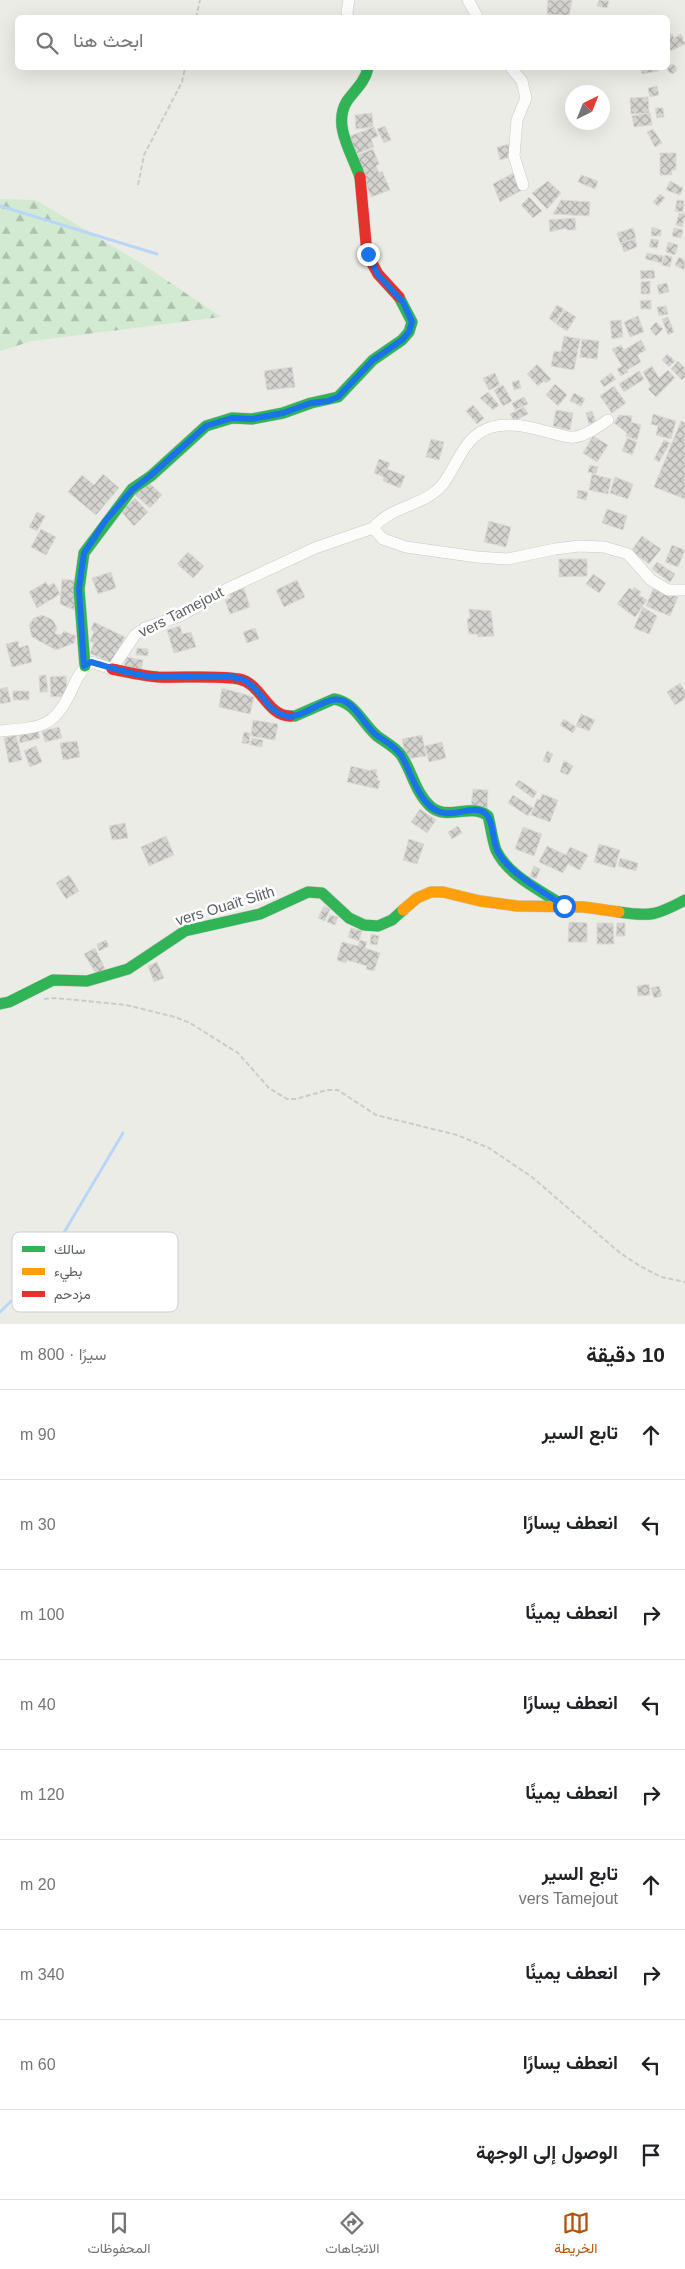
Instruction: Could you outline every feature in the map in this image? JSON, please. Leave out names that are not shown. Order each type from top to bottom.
[{"type":"street","points":[[347,15],[349,0]]},
{"type":"street","points":[[468,0],[476,15]]},
{"type":"street","points":[[0,731],[34,728],[55,717],[66,703],[84,666],[79,589],[84,553],[106,520],[132,490],[206,426],[232,418],[252,419],[283,413],[311,403],[328,401],[338,397],[373,360],[402,340],[409,332],[412,322],[403,302],[378,275],[371,263],[365,240],[365,215],[360,177],[342,134],[342,114],[348,101],[368,76],[368,70]]},
{"type":"street","points":[[513,70],[522,81],[526,98],[517,120],[514,156],[523,185]]},
{"type":"street","points":[[608,420],[591,431],[574,438],[526,426],[506,425],[490,428],[476,435],[466,446],[443,484],[421,502],[390,513],[380,519],[373,528],[382,540],[406,546],[477,557],[507,559],[579,546],[604,547],[628,554],[651,580],[668,590],[685,590]]},
{"type":"street","name":"vers Tamejout","points":[[112,669],[135,634],[145,628],[180,616],[229,588],[315,548],[373,528]]},
{"type":"street","points":[[84,666],[91,662],[112,669],[155,677],[240,679],[255,688],[275,711],[284,716],[295,716],[334,699],[348,704],[373,732],[393,746],[401,756],[414,784],[433,808],[442,813],[452,814],[474,810],[484,812],[488,816],[495,845],[505,862],[564,906]]},
{"type":"street","name":"vers Ouaït Slith","points":[[0,1004],[9,1002],[53,980],[87,981],[128,969],[185,931],[260,914],[308,892],[322,893],[350,918],[364,926],[378,926],[392,920],[417,898],[431,892],[443,892],[480,901],[517,906],[564,906],[649,916],[666,911],[685,900]]},
{"type":"path","points":[[197,15],[200,0]]},
{"type":"path","points":[[138,185],[144,155],[182,82],[185,70]]},
{"type":"path","points":[[38,1000],[55,998],[126,1005],[176,1017],[190,1023],[238,1053],[269,1088],[287,1099],[296,1099],[327,1090],[338,1090],[376,1115],[457,1135],[489,1148],[532,1177],[634,1262],[660,1277],[685,1282]]},
{"type":"green space","points":[[0,199],[36,200],[147,267],[221,317],[32,341],[0,351]]},
{"type":"building","points":[[548,0],[572,0],[569,15],[547,14]]},
{"type":"building","points":[[599,0],[609,1],[607,8],[597,6]]},
{"type":"building","points":[[672,34],[674,38],[681,34],[685,44],[671,51],[670,35]]},
{"type":"building","points":[[672,64],[677,69],[672,74],[668,70],[670,70]]},
{"type":"building","points":[[641,70],[658,70],[658,71],[642,74]]},
{"type":"building","points":[[657,86],[659,95],[650,97],[648,88]]},
{"type":"building","points":[[648,97],[649,113],[631,114],[630,98]]},
{"type":"building","points":[[655,108],[663,108],[664,117],[657,118]]},
{"type":"building","points":[[372,113],[373,127],[356,129],[355,115]]},
{"type":"building","points":[[650,113],[652,125],[634,127],[632,116]]},
{"type":"building","points":[[385,126],[391,140],[384,143],[377,129]]},
{"type":"building","points":[[374,127],[378,136],[371,139],[374,147],[356,154],[350,136]]},
{"type":"building","points":[[653,129],[662,143],[655,147],[647,132]]},
{"type":"building","points":[[510,144],[514,156],[500,160],[497,147]]},
{"type":"building","points":[[373,149],[379,164],[376,166],[379,173],[382,171],[390,190],[371,197],[355,156]]},
{"type":"building","points":[[660,153],[676,153],[676,170],[671,170],[672,175],[660,175]]},
{"type":"building","points":[[515,172],[524,189],[500,202],[493,184]]},
{"type":"building","points":[[581,175],[598,181],[595,189],[578,182]]},
{"type":"building","points":[[548,181],[561,193],[547,209],[532,193]]},
{"type":"building","points":[[670,181],[683,188],[680,195],[666,190]]},
{"type":"building","points":[[660,194],[665,198],[658,206],[653,202]]},
{"type":"building","points":[[529,197],[542,211],[533,218],[521,205]]},
{"type":"building","points":[[561,200],[590,202],[589,216],[553,214]]},
{"type":"building","points":[[677,200],[684,201],[683,212],[675,211]]},
{"type":"building","points":[[679,213],[685,214],[682,227],[676,225]]},
{"type":"building","points":[[575,218],[576,230],[567,230],[566,228],[550,232],[549,220]]},
{"type":"building","points":[[652,227],[661,230],[661,236],[651,236]]},
{"type":"building","points":[[633,228],[636,238],[620,243],[617,233]]},
{"type":"building","points":[[674,228],[683,230],[681,238],[672,236]]},
{"type":"building","points":[[635,239],[637,247],[624,252],[621,243]]},
{"type":"building","points":[[651,239],[659,240],[657,248],[649,247]]},
{"type":"building","points":[[668,242],[678,245],[675,255],[666,252]]},
{"type":"building","points":[[647,253],[663,256],[662,263],[645,259]]},
{"type":"building","points":[[665,255],[672,257],[670,267],[662,265]]},
{"type":"building","points":[[679,257],[685,260],[684,270],[675,265]]},
{"type":"building","points":[[654,270],[655,278],[641,279],[640,271]]},
{"type":"building","points":[[650,281],[650,294],[641,294],[641,282]]},
{"type":"building","points":[[667,283],[669,292],[659,294],[657,285]]},
{"type":"building","points":[[651,300],[651,309],[641,309],[640,301]]},
{"type":"building","points":[[557,305],[564,309],[555,323],[549,318]]},
{"type":"building","points":[[666,306],[668,314],[659,316],[657,307]]},
{"type":"building","points":[[565,310],[576,317],[567,331],[556,324]]},
{"type":"building","points":[[638,316],[644,332],[630,337],[624,322]]},
{"type":"building","points":[[668,317],[674,332],[668,335],[662,319]]},
{"type":"building","points":[[621,320],[623,337],[612,339],[610,321]]},
{"type":"building","points":[[656,322],[663,329],[656,336],[650,329]]},
{"type":"building","points":[[564,336],[580,339],[574,370],[551,366],[554,351],[561,352]]},
{"type":"building","points":[[582,339],[599,341],[597,359],[580,357]]},
{"type":"building","points":[[641,340],[646,350],[637,355],[641,362],[621,376],[617,369],[622,366],[612,349],[621,345],[624,350]]},
{"type":"building","points":[[667,354],[675,361],[669,367],[662,360]]},
{"type":"building","points":[[678,361],[685,368],[685,377],[682,380],[671,369]]},
{"type":"building","points":[[537,364],[551,379],[546,383],[544,381],[538,386],[527,374]]},
{"type":"building","points":[[652,366],[659,378],[668,370],[675,378],[656,397],[648,389],[651,386],[643,372]]},
{"type":"building","points":[[292,367],[295,387],[267,390],[264,371]]},
{"type":"building","points":[[639,371],[644,379],[624,392],[619,384]]},
{"type":"building","points":[[495,373],[500,385],[489,390],[483,378]]},
{"type":"building","points":[[611,373],[616,379],[604,387],[600,381]]},
{"type":"building","points":[[519,380],[521,388],[514,390],[512,382]]},
{"type":"building","points":[[555,384],[567,395],[558,406],[546,395]]},
{"type":"building","points":[[503,385],[512,401],[503,406],[494,390]]},
{"type":"building","points":[[614,386],[626,403],[612,413],[600,396]]},
{"type":"building","points":[[488,392],[499,405],[493,410],[480,398]]},
{"type":"building","points":[[574,393],[585,399],[581,406],[570,401]]},
{"type":"building","points":[[524,397],[528,404],[515,410],[512,403]]},
{"type":"building","points":[[473,405],[484,418],[477,424],[466,411]]},
{"type":"building","points":[[524,407],[528,414],[514,421],[510,414]]},
{"type":"building","points":[[556,410],[573,413],[570,430],[553,426]]},
{"type":"building","points":[[592,411],[596,422],[589,424],[586,413]]},
{"type":"building","points":[[653,414],[676,421],[671,439],[656,435],[658,426],[651,424]]},
{"type":"building","points":[[619,415],[632,416],[631,422],[641,425],[637,440],[626,436],[627,433],[614,423]]},
{"type":"building","points":[[681,421],[685,423],[685,499],[654,487]]},
{"type":"building","points":[[593,436],[608,445],[597,462],[583,453]]},
{"type":"building","points":[[627,438],[637,442],[632,455],[622,451]]},
{"type":"building","points":[[431,439],[444,442],[439,460],[426,457]]},
{"type":"building","points":[[664,440],[670,443],[659,462],[654,459]]},
{"type":"building","points":[[379,459],[390,463],[387,469],[405,476],[400,488],[383,481],[384,477],[374,473]]},
{"type":"building","points":[[590,465],[598,467],[596,474],[588,472]]},
{"type":"building","points":[[103,474],[119,488],[96,515],[68,492],[82,475],[94,485]]},
{"type":"building","points":[[592,474],[611,479],[608,494],[589,490]]},
{"type":"building","points":[[615,477],[633,484],[628,499],[610,493]]},
{"type":"building","points":[[146,480],[162,495],[150,508],[133,493]]},
{"type":"building","points":[[578,490],[588,492],[586,500],[577,498]]},
{"type":"building","points":[[135,498],[148,512],[134,526],[121,511]]},
{"type":"building","points":[[607,509],[627,516],[623,530],[602,523]]},
{"type":"building","points":[[37,512],[45,516],[37,531],[29,527]]},
{"type":"building","points":[[489,521],[511,527],[506,547],[484,542]]},
{"type":"building","points":[[41,529],[56,537],[46,555],[31,547]]},
{"type":"building","points":[[642,536],[661,549],[649,564],[631,551]]},
{"type":"building","points":[[672,545],[685,550],[678,567],[665,562]]},
{"type":"building","points":[[188,552],[204,566],[193,578],[177,564]]},
{"type":"building","points":[[559,559],[587,559],[587,576],[559,577]]},
{"type":"building","points":[[657,562],[675,574],[670,582],[652,569]]},
{"type":"building","points":[[111,572],[116,588],[98,594],[92,578]]},
{"type":"building","points":[[593,574],[606,583],[599,593],[586,584]]},
{"type":"building","points":[[62,579],[79,581],[77,611],[60,604]]},
{"type":"building","points":[[297,580],[305,597],[284,607],[276,590]]},
{"type":"building","points":[[46,582],[48,586],[54,583],[60,594],[37,608],[29,592]]},
{"type":"building","points":[[634,587],[641,592],[639,595],[647,600],[635,617],[617,604],[629,588],[633,590]]},
{"type":"building","points":[[654,587],[678,597],[670,616],[646,606]]},
{"type":"building","points":[[244,588],[250,607],[230,614],[225,600],[231,598],[229,593]]},
{"type":"building","points":[[643,607],[657,616],[649,634],[634,628]]},
{"type":"building","points":[[469,609],[491,611],[494,636],[478,637],[477,634],[469,634],[467,619],[470,618]]},
{"type":"building","points":[[42,615],[53,620],[57,628],[55,634],[61,635],[64,631],[76,636],[74,643],[56,650],[32,637],[29,625],[34,618]]},
{"type":"building","points":[[94,622],[125,637],[111,663],[90,653],[94,643],[90,641],[94,632],[91,630]]},
{"type":"building","points":[[180,626],[182,634],[191,632],[196,647],[174,653],[167,630]]},
{"type":"building","points":[[255,628],[259,639],[247,643],[243,632]]},
{"type":"building","points":[[18,641],[19,648],[28,645],[32,662],[12,667],[6,644]]},
{"type":"building","points":[[137,648],[148,649],[148,656],[136,655]]},
{"type":"building","points":[[126,657],[143,660],[141,672],[124,669]]},
{"type":"building","points":[[46,675],[48,692],[40,692],[39,676]]},
{"type":"building","points":[[66,676],[67,696],[51,697],[50,677]]},
{"type":"building","points":[[680,683],[685,691],[685,699],[675,705],[667,692]]},
{"type":"building","points":[[7,687],[11,702],[0,704],[0,689]]},
{"type":"building","points":[[222,688],[254,697],[250,714],[219,707]]},
{"type":"building","points":[[13,691],[29,691],[29,700],[13,700]]},
{"type":"building","points":[[581,714],[595,720],[589,731],[576,726]]},
{"type":"building","points":[[564,719],[576,727],[573,733],[560,725]]},
{"type":"building","points":[[253,720],[278,724],[275,740],[251,736]]},
{"type":"building","points":[[59,727],[62,738],[45,742],[42,731]]},
{"type":"building","points":[[38,731],[40,738],[20,743],[19,735]]},
{"type":"building","points":[[244,732],[250,733],[249,744],[242,743]]},
{"type":"building","points":[[16,735],[22,760],[9,763],[4,738]]},
{"type":"building","points":[[422,735],[426,756],[406,759],[402,739]]},
{"type":"building","points":[[252,738],[263,740],[262,747],[250,745]]},
{"type":"building","points":[[77,741],[80,757],[63,760],[60,743]]},
{"type":"building","points":[[442,742],[446,758],[429,762],[425,746]]},
{"type":"building","points":[[36,746],[42,762],[30,767],[24,751]]},
{"type":"building","points":[[547,751],[553,754],[549,763],[543,761]]},
{"type":"building","points":[[564,760],[573,766],[568,775],[560,772]]},
{"type":"building","points":[[351,766],[371,771],[371,769],[377,770],[377,780],[380,781],[378,789],[347,782]]},
{"type":"building","points":[[519,780],[537,792],[533,798],[515,785]]},
{"type":"building","points":[[473,789],[488,790],[487,809],[471,808]]},
{"type":"building","points":[[542,794],[558,800],[550,822],[531,815],[537,799],[540,800]]},
{"type":"building","points":[[513,795],[533,808],[528,816],[508,803]]},
{"type":"building","points":[[420,809],[436,820],[427,833],[411,822]]},
{"type":"building","points":[[125,823],[128,838],[112,840],[109,826]]},
{"type":"building","points":[[458,826],[462,833],[452,839],[448,832]]},
{"type":"building","points":[[523,827],[542,834],[534,856],[515,849]]},
{"type":"building","points":[[166,836],[174,855],[149,866],[141,847]]},
{"type":"building","points":[[409,839],[424,844],[417,864],[403,860]]},
{"type":"building","points":[[599,844],[620,850],[615,868],[594,862]]},
{"type":"building","points":[[547,846],[566,855],[570,847],[588,855],[580,870],[568,864],[563,873],[539,862]]},
{"type":"building","points":[[620,858],[638,863],[636,871],[618,866]]},
{"type":"building","points":[[534,866],[540,869],[536,879],[530,876]]},
{"type":"building","points":[[69,875],[79,891],[66,899],[56,883]]},
{"type":"building","points":[[324,906],[330,909],[325,921],[318,918]]},
{"type":"building","points":[[330,915],[338,917],[335,925],[327,922]]},
{"type":"building","points":[[569,922],[587,923],[587,942],[568,942]]},
{"type":"building","points":[[597,923],[613,923],[614,944],[597,944]]},
{"type":"building","points":[[617,923],[625,923],[625,936],[616,936]]},
{"type":"building","points":[[351,928],[362,931],[359,941],[348,937]]},
{"type":"building","points":[[371,934],[379,936],[377,945],[370,944]]},
{"type":"building","points":[[106,940],[109,946],[99,951],[97,944]]},
{"type":"building","points":[[360,940],[367,942],[365,948],[380,953],[374,971],[366,969],[367,966],[347,960],[346,963],[337,960],[342,942],[358,946]]},
{"type":"building","points":[[95,948],[106,971],[97,975],[84,954]]},
{"type":"building","points":[[157,962],[164,978],[154,982],[148,966]]},
{"type":"building","points":[[649,984],[650,995],[638,996],[637,986]]},
{"type":"building","points":[[659,986],[662,996],[654,998],[651,988]]},
{"type":"waterway","points":[[0,206],[157,254]]},
{"type":"waterway","points":[[64,1232],[123,1133]]},
{"type":"waterway","points":[[0,1312],[12,1300]]},
{"type":"traffic: fast","points":[[360,177],[345,139],[342,120],[343,110],[347,101],[362,82],[368,70]]},
{"type":"traffic: fast","points":[[85,666],[79,589],[84,553],[132,489],[151,476],[206,426],[232,418],[252,419],[283,413],[311,403],[338,397],[373,360],[402,340],[409,332],[412,322],[399,297]]},
{"type":"traffic: fast","points":[[290,716],[295,716],[334,699],[348,704],[371,731],[401,755],[417,788],[430,806],[444,812],[474,811],[488,816],[496,850],[501,859],[526,882],[564,906]]},
{"type":"traffic: fast","points":[[0,1004],[9,1002],[53,980],[87,981],[128,969],[185,931],[260,914],[308,892],[322,893],[349,918],[364,925],[378,926],[392,920],[403,910]]},
{"type":"traffic: fast","points":[[619,912],[654,914],[685,900]]},
{"type":"traffic: slow","points":[[403,910],[417,898],[431,892],[443,892],[480,901],[517,906],[584,907],[619,912]]},
{"type":"traffic: jam","points":[[360,177],[367,254],[378,274],[399,297]]},
{"type":"traffic: jam","points":[[112,669],[158,677],[239,679],[253,686],[275,711],[282,715],[290,716]]},
{"type":"route","points":[[368,254],[378,275],[403,302],[412,322],[409,332],[402,340],[373,360],[344,393],[338,397],[328,401],[311,403],[283,413],[252,419],[232,418],[206,426],[132,490],[106,520],[84,553],[80,570],[79,589],[84,666],[91,662],[112,669],[155,677],[240,679],[248,682],[275,711],[284,716],[295,716],[334,699],[342,700],[354,708],[373,732],[393,746],[401,756],[414,784],[426,802],[442,813],[452,814],[474,810],[484,812],[488,816],[498,853],[505,862],[564,906]]}]
